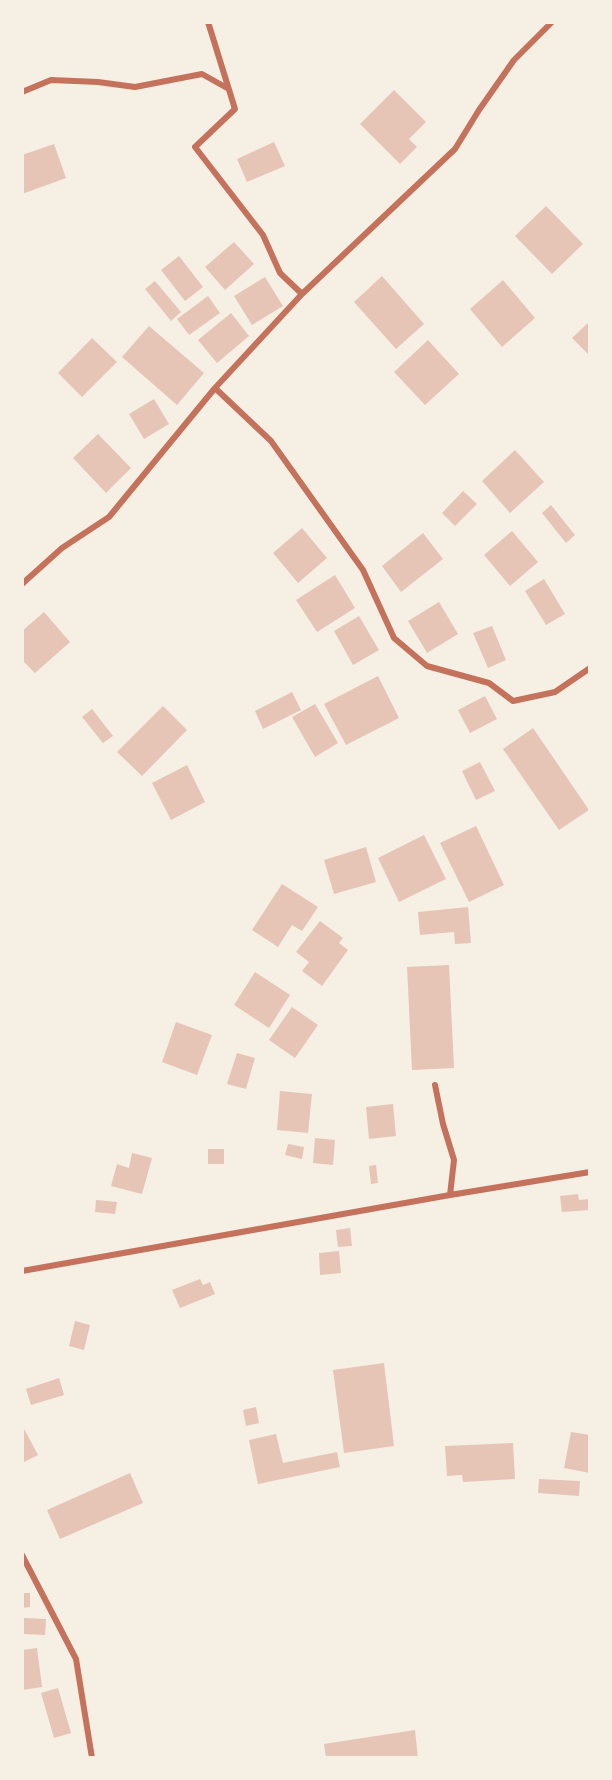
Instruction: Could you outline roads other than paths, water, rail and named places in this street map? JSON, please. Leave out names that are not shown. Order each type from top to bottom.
[{"type":"street","points":[[208,22],[235,109],[195,147],[263,235],[280,273],[302,294]]},
{"type":"street","points":[[22,584],[62,548],[109,517],[215,388],[302,294],[455,149],[514,60],[552,22]]},
{"type":"street","points":[[22,92],[51,80],[98,82],[135,87],[202,74],[227,88]]},
{"type":"street","points":[[215,388],[271,441],[363,570],[394,638],[427,666],[489,683],[513,701],[555,692],[590,668]]},
{"type":"street","points":[[435,1085],[443,1124],[454,1160],[450,1195]]},
{"type":"street","points":[[22,1271],[590,1172]]},
{"type":"street","points":[[22,1555],[75,1659],[92,1758]]}]
